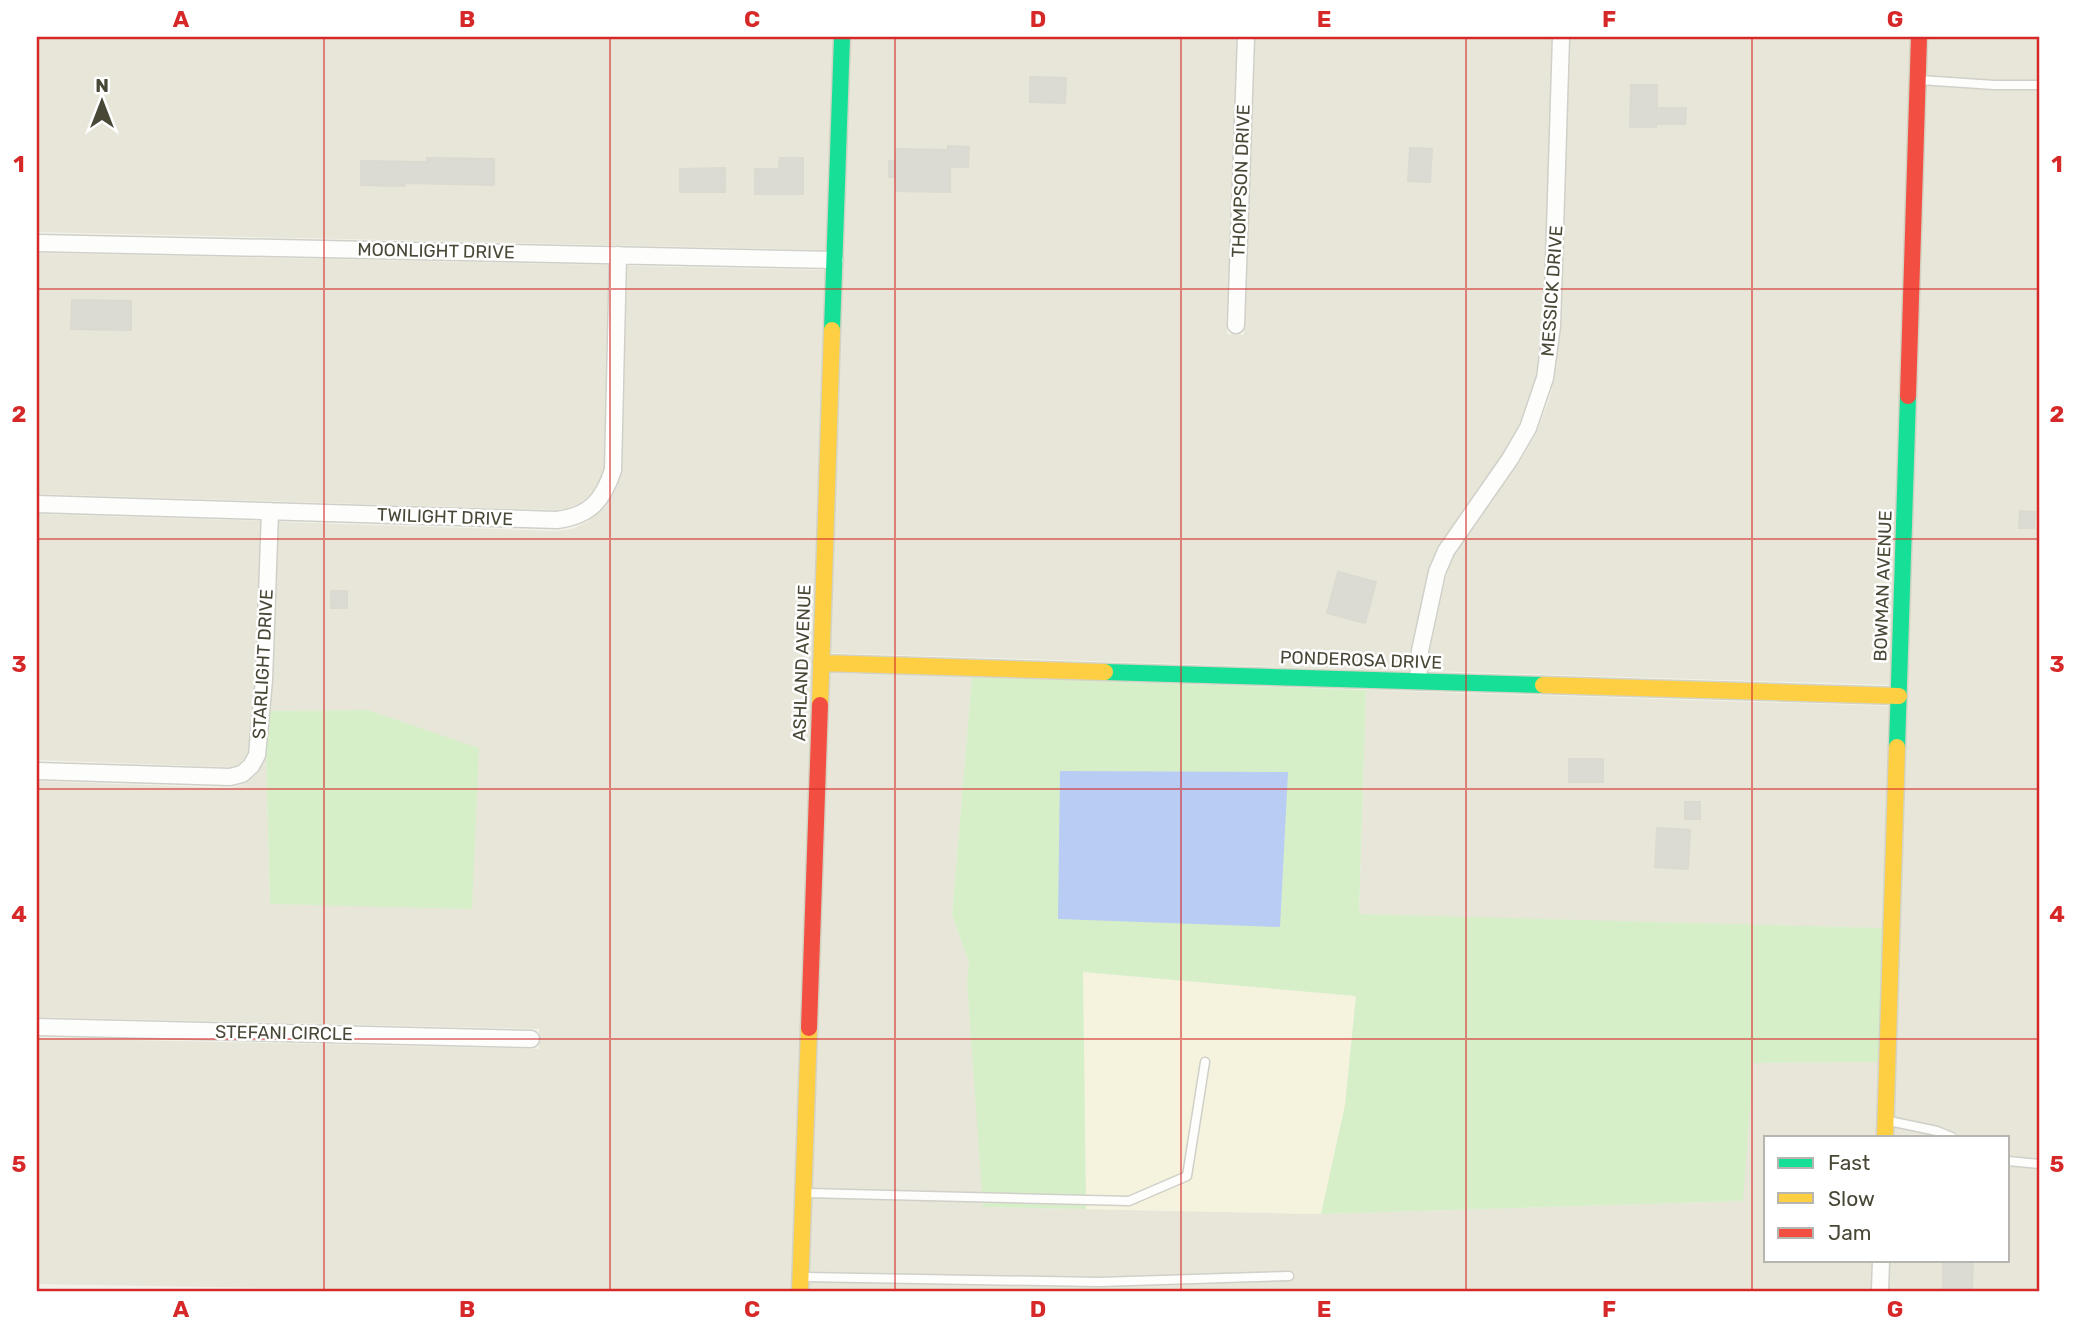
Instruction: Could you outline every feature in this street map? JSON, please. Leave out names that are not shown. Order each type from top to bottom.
[{"type":"street","name":"ASHLAND AVENUE","points":[[801,1284],[842,37]]},
{"type":"street","name":"THOMPSON DRIVE","points":[[1236,325],[1246,37]]},
{"type":"street","name":"MESSICK DRIVE","points":[[1418,681],[1420,651],[1437,572],[1446,551],[1510,459],[1528,428],[1545,379],[1554,301],[1561,37]]},
{"type":"street","name":"BOWMAN AVENUE","points":[[1885,1129],[1919,37]]},
{"type":"street","name":"MOONLIGHT DRIVE","points":[[37,243],[835,260]]},
{"type":"street","name":"TWILIGHT DRIVE","points":[[37,504],[557,520],[584,512],[598,501],[608,487],[613,470],[618,255]]},
{"type":"street","name":"STARLIGHT DRIVE","points":[[37,771],[230,778],[242,774],[251,766],[257,755],[264,680],[270,511]]},
{"type":"street","name":"PONDEROSA DRIVE","points":[[821,663],[1899,696]]},
{"type":"street","name":"STEFANI CIRCLE","points":[[37,1027],[531,1039]]},
{"type":"street","points":[[1880,1291],[1881,1262]]},
{"type":"lane","points":[[1917,80],[2039,85]]},
{"type":"lane","points":[[804,1193],[1129,1201],[1188,1176],[1205,1062]]},
{"type":"lane","points":[[1885,1129],[1937,1131],[1950,1136]]},
{"type":"lane","points":[[2010,1161],[2039,1164]]},
{"type":"lane","points":[[801,1284],[1099,1282],[1289,1276]]},
{"type":"shaded area","points":[[37,37],[833,37],[827,250],[37,232]]},
{"type":"shaded area","points":[[851,37],[1237,37],[1227,334],[1244,335],[1255,37],[1552,37],[1544,325],[1536,376],[1520,423],[1503,453],[1438,547],[1429,570],[1411,649],[1409,671],[830,653]]},
{"type":"shaded area","points":[[1569,37],[1910,37],[1891,685],[1428,671],[1429,653],[1453,556],[1517,466],[1536,434],[1554,380],[1561,327]]},
{"type":"shaded area","points":[[1928,37],[2039,37],[2039,1291],[1889,1291],[1890,1262],[2010,1262],[2010,1136],[1894,1136]]},
{"type":"shaded area","points":[[37,253],[609,265],[604,468],[600,482],[592,494],[580,503],[556,510],[37,494]]},
{"type":"shaded area","points":[[627,266],[826,270],[791,1291],[446,1291],[37,1284],[37,1038],[539,1049],[539,1029],[37,1017],[37,781],[230,788],[244,784],[256,775],[266,755],[270,904],[367,710],[270,711],[279,522],[556,531],[572,529],[587,522],[605,507],[616,490],[622,471]]},
{"type":"shaded area","points":[[37,514],[261,521],[255,679],[249,751],[238,765],[229,767],[37,760]]},
{"type":"shaded area","points":[[830,673],[972,677],[952,915],[969,963],[967,983],[984,1207],[1321,1214],[1742,1201],[1753,1063],[1879,1062],[1876,1136],[1764,1136],[1764,1262],[1872,1262],[1871,1291],[809,1291]]},
{"type":"shaded area","points":[[1366,690],[1890,706],[1882,928],[1359,915]]},
{"type":"shaded area","points":[[1083,972],[1356,996],[1345,1105],[1321,1214],[1086,1209]]},
{"type":"green space","points":[[972,677],[1366,690],[1359,914],[1883,928],[1879,1062],[1753,1063],[1743,1201],[1321,1214],[1345,1105],[1356,996],[1083,972],[1086,1209],[983,1207],[967,983],[969,963],[952,915]]},
{"type":"green space","points":[[367,710],[479,748],[472,909],[270,904],[266,755],[270,711]]},
{"type":"water","points":[[1060,771],[1288,772],[1280,927],[1058,919]]},
{"type":"building","points":[[1030,77],[1066,78],[1065,103],[1030,102]]},
{"type":"building","points":[[1631,85],[1657,85],[1657,108],[1686,108],[1685,124],[1630,127]]},
{"type":"building","points":[[948,146],[969,147],[968,167],[950,167],[950,192],[896,191],[896,177],[889,177],[889,161],[896,162],[897,149],[948,150]]},
{"type":"building","points":[[1410,148],[1432,149],[1430,182],[1408,181]]},
{"type":"building","points":[[427,158],[494,159],[494,185],[361,185],[361,161],[427,162]]},
{"type":"building","points":[[780,158],[803,158],[803,194],[755,194],[755,169],[779,169]]},
{"type":"building","points":[[725,168],[725,192],[680,192],[680,169]]},
{"type":"building","points":[[72,300],[131,301],[131,330],[71,329]]},
{"type":"building","points":[[2020,511],[2035,512],[2034,528],[2019,528]]},
{"type":"building","points":[[1338,572],[1376,582],[1365,623],[1327,613]]},
{"type":"building","points":[[331,591],[347,591],[347,608],[331,608]]},
{"type":"building","points":[[1569,759],[1603,759],[1603,782],[1569,782]]},
{"type":"building","points":[[1685,802],[1700,802],[1700,819],[1685,819]]},
{"type":"building","points":[[1657,828],[1690,830],[1688,869],[1655,867]]},
{"type":"building","points":[[1943,1262],[1973,1262],[1972,1291],[1943,1291]]},
{"type":"traffic: fast","points":[[832,330],[842,37]]},
{"type":"traffic: fast","points":[[1897,747],[1908,396]]},
{"type":"traffic: fast","points":[[1105,672],[1543,685]]},
{"type":"traffic: slow","points":[[820,705],[832,330]]},
{"type":"traffic: slow","points":[[821,663],[1105,672]]},
{"type":"traffic: slow","points":[[1543,685],[1899,696]]},
{"type":"traffic: slow","points":[[1885,1136],[1897,747]]},
{"type":"traffic: slow","points":[[800,1291],[809,1028]]},
{"type":"traffic: jam","points":[[1908,396],[1919,37]]},
{"type":"traffic: jam","points":[[809,1028],[820,705]]}]
